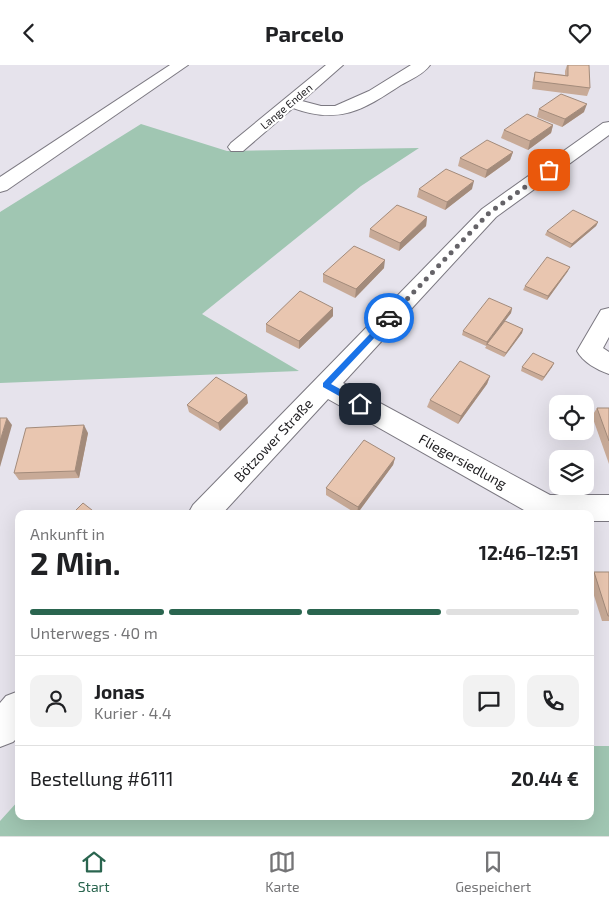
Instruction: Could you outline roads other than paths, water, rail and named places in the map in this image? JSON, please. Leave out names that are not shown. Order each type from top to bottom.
[{"type":"street","points":[[0,186],[180,65]]},
{"type":"street","name":"Lange Enden","points":[[237,147],[335,65]]},
{"type":"street","points":[[291,102],[325,112],[338,111],[368,98],[422,65]]},
{"type":"street","name":"Bötzower Straße","points":[[207,510],[489,213],[609,127]]},
{"type":"street","points":[[609,316],[589,351],[609,365]]},
{"type":"street","name":"Fliegersiedlung","points":[[325,385],[547,508],[609,508]]},
{"type":"street","points":[[0,729],[15,713]]}]
